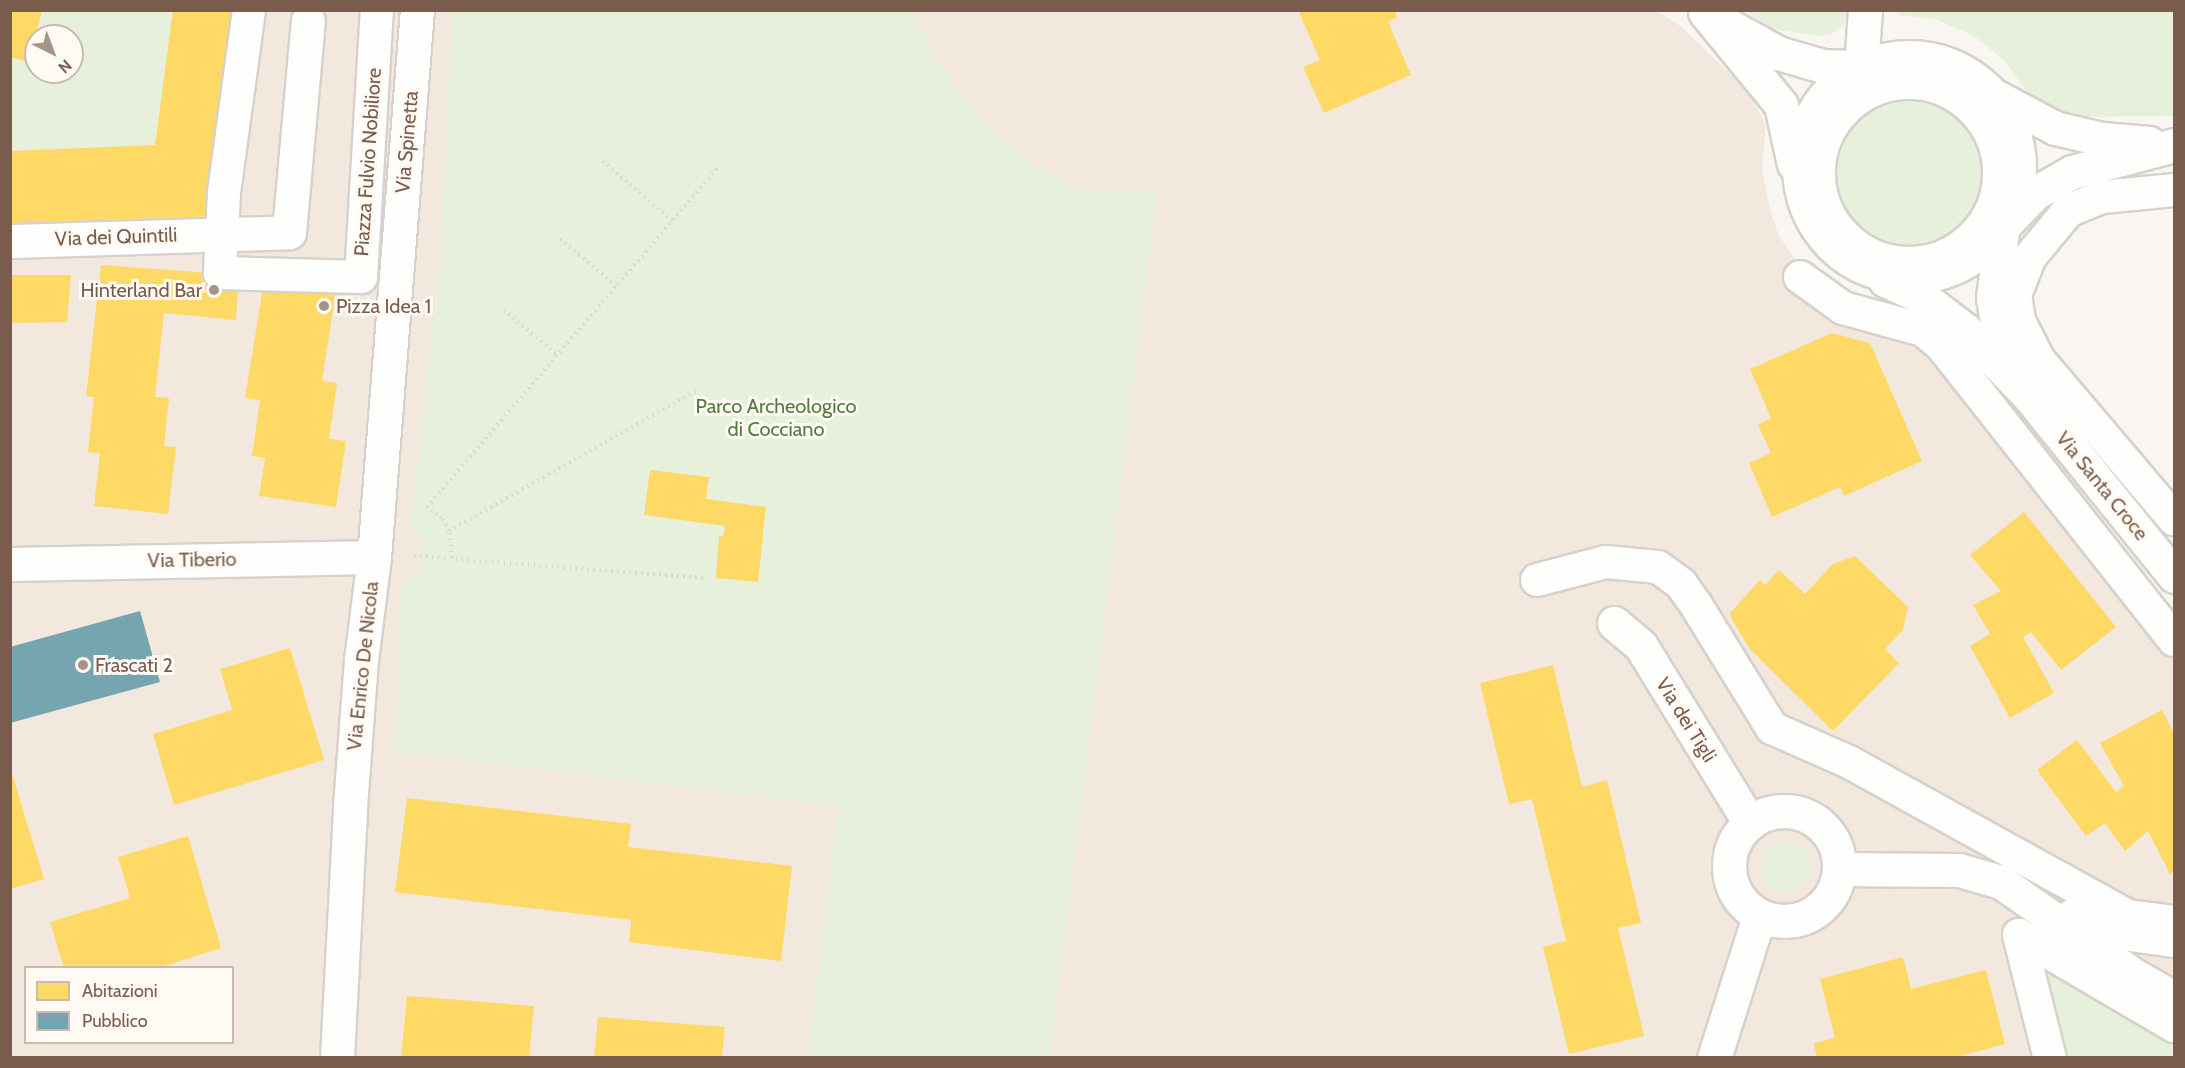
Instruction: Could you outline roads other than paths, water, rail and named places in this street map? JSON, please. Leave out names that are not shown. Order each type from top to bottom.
[{"type":"street","name":"Piazza Fulvio Nobiliore","points":[[249,10],[224,192],[220,273],[361,277],[377,10]]},
{"type":"street","name":"Via Spinetta","points":[[397,274],[417,10]]},
{"type":"street","points":[[1861,67],[1865,10]]},
{"type":"street","points":[[1703,11],[1778,53],[1823,66],[1861,67],[1912,56],[1958,67],[1995,96],[2055,128],[2102,139],[2175,145]]},
{"type":"street","points":[[1703,11],[1781,105],[1807,214],[1835,251],[1864,270],[1902,278],[1932,276],[1970,260],[1995,239],[2016,193],[2020,156],[2014,130],[1995,96]]},
{"type":"street","points":[[222,233],[290,232],[308,21]]},
{"type":"street","points":[[1799,183],[1800,143],[1810,115],[1835,84],[1861,67]]},
{"type":"street","points":[[1904,83],[1932,86],[1958,97],[1980,117],[1995,144],[1999,174],[1993,204],[1978,231],[1954,251],[1926,262],[1895,262],[1866,253],[1841,234],[1825,207],[1819,177],[1822,149],[1833,124],[1852,103],[1876,89],[1904,83]]},
{"type":"street","points":[[2003,225],[2036,193],[2072,172],[2175,145]]},
{"type":"street","points":[[2175,190],[2102,197],[2068,211],[2054,224],[2030,256],[2015,295],[2019,321],[2039,360],[2175,519]]},
{"type":"street","name":"Via Santa Croce","points":[[2003,225],[1993,297],[1999,338],[2029,396]]},
{"type":"street","name":"Via dei Quintili","points":[[10,241],[222,233]]},
{"type":"street","name":"Via Santa Croce","points":[[1864,270],[1922,297],[1964,329],[2029,396],[2175,576]]},
{"type":"street","name":"Via Enrico De Nicola","points":[[337,1058],[350,806],[361,660],[374,557],[397,274]]},
{"type":"street","points":[[1800,277],[1843,308],[1923,330],[1941,345],[2175,640]]},
{"type":"street","name":"Via Tiberio","points":[[10,564],[374,557]]},
{"type":"street","points":[[1537,580],[1606,562],[1658,567],[1681,584],[1696,605],[1772,728],[1859,768],[2128,916],[2175,922]]},
{"type":"street","name":"Via dei Tigli","points":[[1614,623],[1641,646],[1745,815],[1748,825]]},
{"type":"street","points":[[1787,811],[1808,816],[1826,830],[1836,849],[1839,869],[1834,891],[1811,913],[1780,921],[1759,916],[1742,903],[1730,874],[1734,842],[1748,825],[1766,814],[1787,811]]},
{"type":"street","points":[[1839,869],[1959,870],[2001,882],[2036,904],[2134,975],[2175,998]]},
{"type":"street","points":[[2036,904],[2116,932],[2175,940]]},
{"type":"street","points":[[1714,1058],[1759,916]]},
{"type":"street","points":[[2050,1058],[2019,935],[2175,1026]]},
{"type":"place","name":"Hinterland Bar","points":[[214,290]]},
{"type":"place","name":"Pizza Idea 1","points":[[324,306]]},
{"type":"place","name":"Frascati 2","points":[[83,665]]},
{"type":"park label","name":"Parco Archeologico di Cocciano","points":[[776,418]]}]
